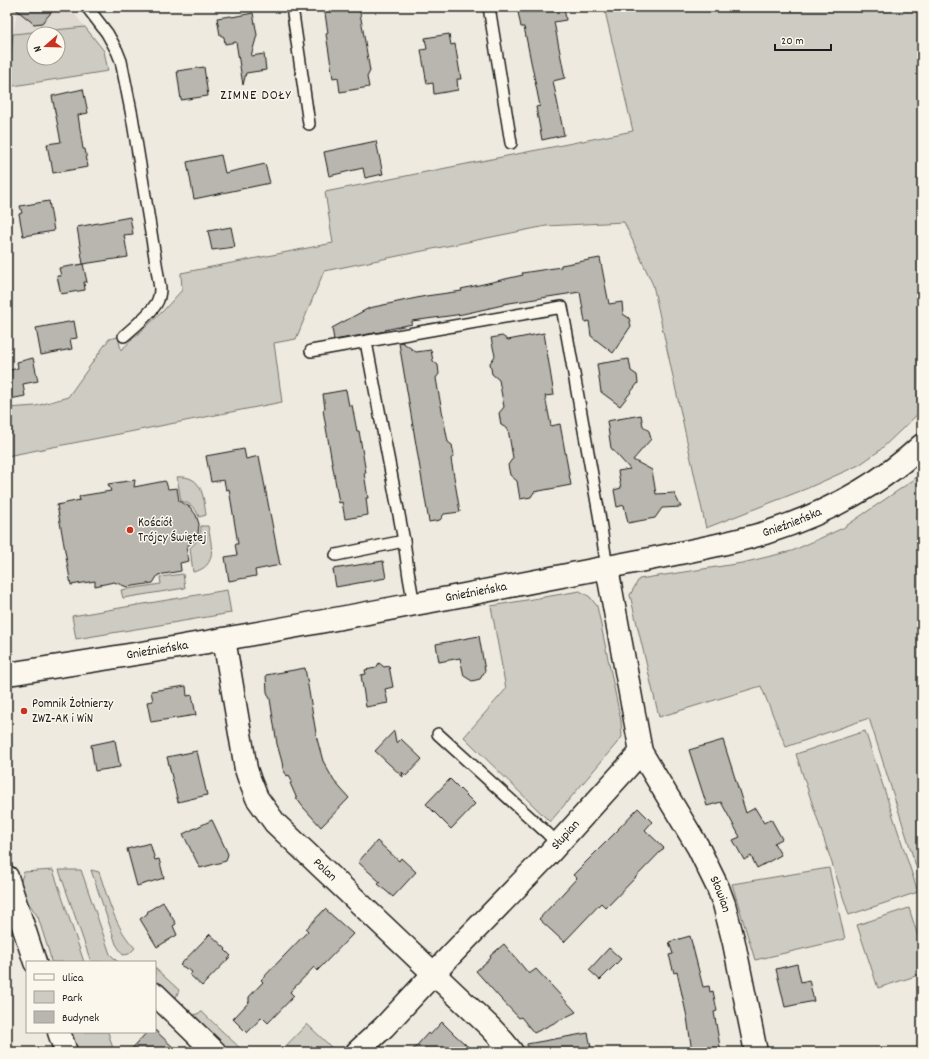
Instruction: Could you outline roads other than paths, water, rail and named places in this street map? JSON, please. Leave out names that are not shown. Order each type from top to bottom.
[{"type":"street","name":"Gnieźnieńska","points":[[7,674],[224,639],[607,568],[734,541],[764,533],[812,516],[856,493],[883,476],[908,458],[922,445]]},
{"type":"street","points":[[607,568],[641,752]]},
{"type":"street","name":"Polan","points":[[224,639],[246,768],[253,791],[257,798],[275,823],[491,1028],[512,1052]]},
{"type":"street","name":"Słupian","points":[[357,1052],[384,1027],[558,844],[641,752]]},
{"type":"street","name":"Słowian","points":[[641,752],[698,847],[718,888],[724,904],[734,943],[756,1052]]},
{"type":"street","points":[[7,877],[35,961]]},
{"type":"street","points":[[156,995],[215,1052]]},
{"type":"street","points":[[59,1033],[66,1052]]},
{"type":"lane","points":[[87,7],[107,32],[121,62],[132,116],[160,288],[157,304],[124,336]]},
{"type":"lane","points":[[292,7],[308,124]]},
{"type":"lane","points":[[489,7],[511,143]]},
{"type":"lane","points":[[311,351],[562,308],[599,514],[607,568]]},
{"type":"lane","points":[[366,342],[404,541],[414,604]]},
{"type":"lane","points":[[336,555],[404,541]]},
{"type":"lane","points":[[438,734],[558,844]]},
{"type":"place","name":"Kościół Trójcy Świętej","points":[[130,530]]},
{"type":"place","name":"Pomnik Żołnierzy ZWZ-AK i WiN","points":[[24,711]]},
{"type":"district","name":"ZIMNE DOŁY","points":[[256,96]]}]
